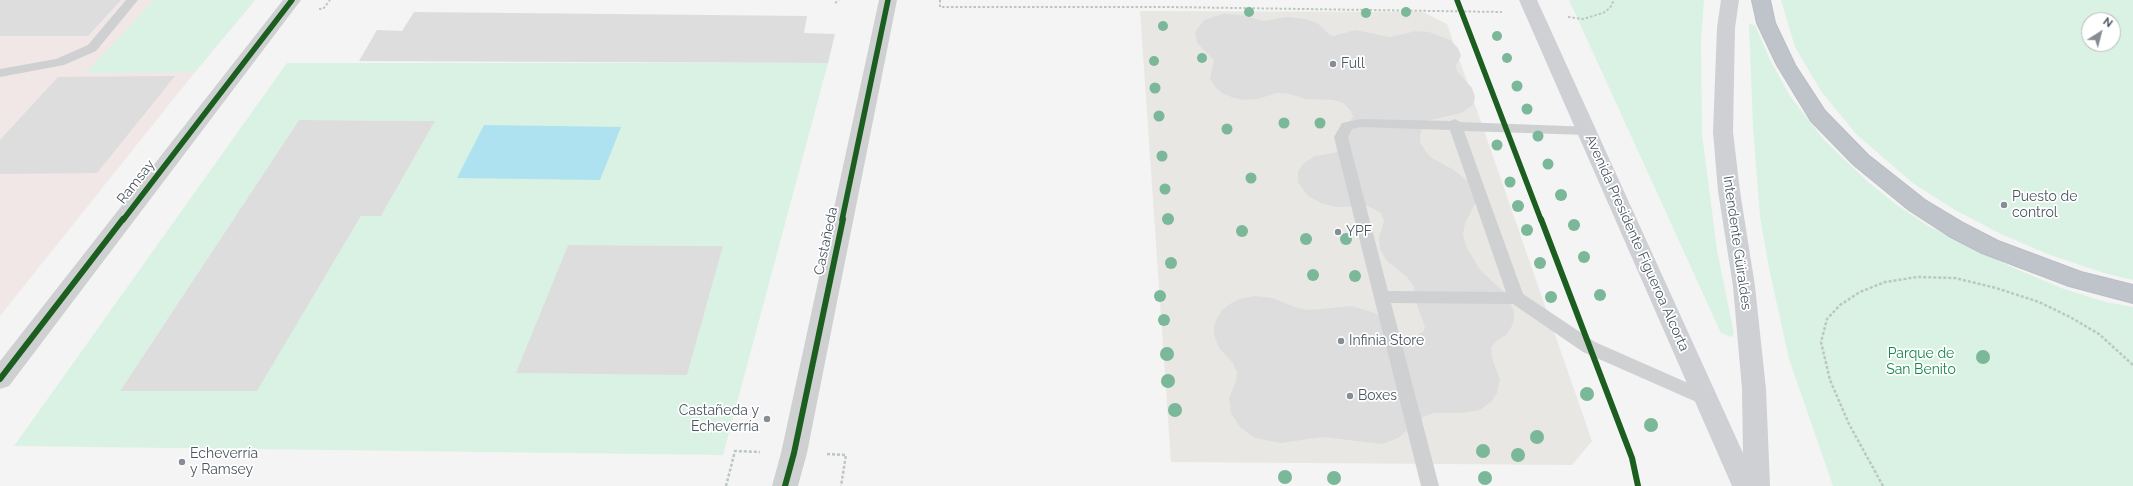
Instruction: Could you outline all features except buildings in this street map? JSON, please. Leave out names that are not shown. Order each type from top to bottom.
[{"type":"highway","points":[[1761,0],[1766,23],[1786,65],[1818,116],[1861,160],[1917,205],[1956,230],[1990,247],[2077,280],[2133,294]]},
{"type":"main road","name":"Intendente Güiraldes","points":[[1730,0],[1726,28],[1723,132],[1729,191],[1745,294],[1754,389],[1757,486]]},
{"type":"main road","name":"Avenida Presidente Figueroa Alcorta","points":[[1531,6],[1746,486]]},
{"type":"street","name":"Ramsay","points":[[0,379],[292,0]]},
{"type":"street","name":"Castañeda","points":[[786,486],[888,0]]},
{"type":"lane","points":[[0,73],[59,62],[92,48],[132,0]]},
{"type":"lane","points":[[1430,486],[1341,137],[1347,126],[1360,123],[1455,124],[1587,130]]},
{"type":"lane","points":[[1455,124],[1516,298]]},
{"type":"lane","points":[[1382,297],[1516,298],[1589,347],[1707,399]]},
{"type":"path","points":[[835,3],[838,0]]},
{"type":"path","points":[[940,0],[940,7],[1460,8],[1531,6],[1583,19],[1603,14],[1610,8],[1614,0]]},
{"type":"path","points":[[1460,8],[1463,18]]},
{"type":"path","points":[[1883,486],[1848,424],[1830,380],[1821,342],[1827,319],[1840,305],[1860,292],[1885,282],[1917,278],[1955,278],[1996,288],[2039,302],[2070,317],[2099,334],[2133,365]]},
{"type":"shaded area","points":[[0,0],[255,0],[195,72],[0,316]]},
{"type":"shaded area","name":"YPF","points":[[1140,11],[1423,12],[1447,24],[1592,441],[1572,465],[1171,462]]},
{"type":"green space","points":[[154,0],[255,0],[195,72],[86,73]]},
{"type":"green space","points":[[1569,0],[1704,0],[1701,41],[1702,134],[1717,250],[1734,334],[1731,337],[1721,333]]},
{"type":"green space","points":[[1781,0],[2133,0],[2133,280],[2104,273],[2050,255],[2001,234],[1955,210],[1914,184],[1856,134],[1821,91],[1795,47]]},
{"type":"green space","name":"Parque de San Benito","points":[[1749,24],[1755,25],[1770,60],[1790,96],[1824,140],[1868,182],[1897,205],[1930,227],[2014,268],[2061,288],[2106,302],[2133,307],[2133,486],[1833,486],[1789,359],[1769,268],[1760,217],[1753,127]]},
{"type":"green space","points":[[287,63],[828,63],[723,455],[14,446]],"holes":[[[299,120],[435,121],[381,216],[361,216],[257,390],[120,391]],[[568,245],[723,246],[687,374],[517,373]]]},
{"type":"water","points":[[484,125],[621,127],[600,180],[457,178]]},
{"type":"cycle path","points":[[0,379],[292,0]]},
{"type":"cycle path","points":[[785,486],[794,453],[888,0]]},
{"type":"cycle path","points":[[1457,0],[1632,458],[1638,486]]},
{"type":"place","name":"Full","points":[[1333,64]]},
{"type":"place","name":"Puesto de control","points":[[2004,205]]},
{"type":"place","name":"YPF","points":[[1338,232]]},
{"type":"place","name":"Infinia Store","points":[[1341,341]]},
{"type":"place","name":"Boxes","points":[[1350,396]]},
{"type":"place","name":"Castañeda y Echeverría","points":[[767,419]]},
{"type":"place","name":"Echeverría y Ramsey","points":[[182,462]]}]
